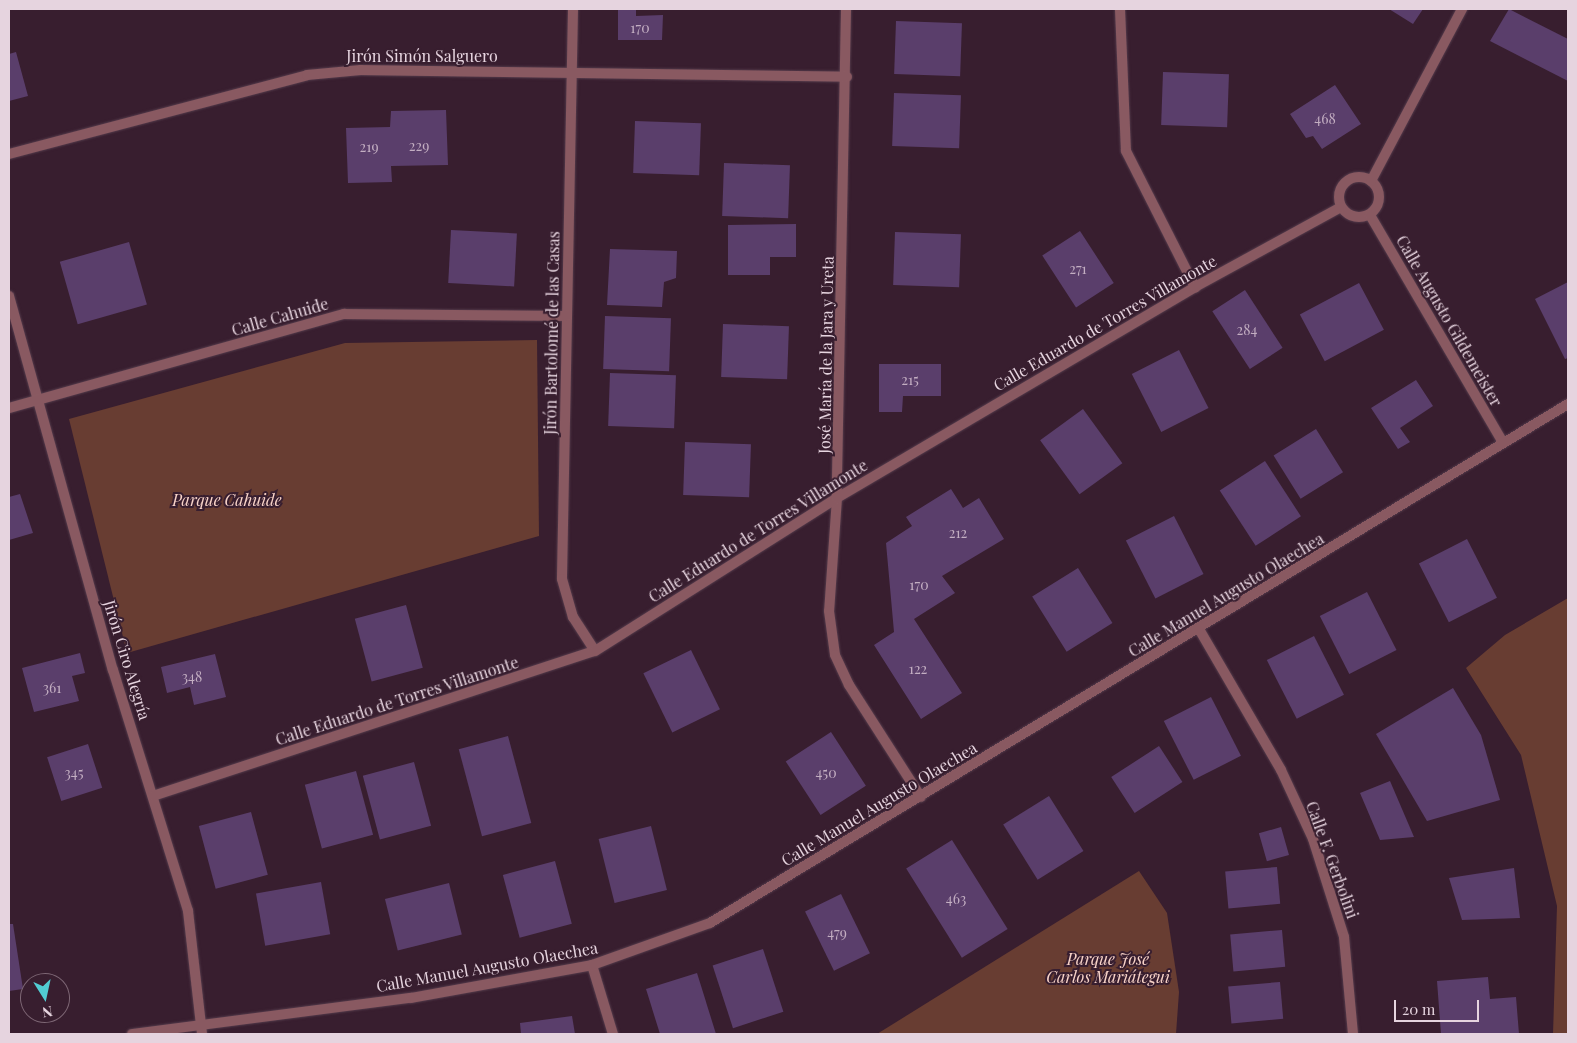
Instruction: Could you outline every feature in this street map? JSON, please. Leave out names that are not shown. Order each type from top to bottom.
[{"type":"street","name":"Jirón Bartolomé de las Casas","points":[[573,9],[570,71],[562,578],[573,618],[595,651]]},
{"type":"street","name":"José María de la Jara y Ureta","points":[[846,9],[847,77],[838,498],[829,611],[835,655],[849,686],[921,796]]},
{"type":"street","points":[[1120,9],[1126,151],[1195,286]]},
{"type":"street","points":[[1371,181],[1462,9]]},
{"type":"street","name":"Jirón Simón Salguero","points":[[9,154],[308,75],[361,70],[570,71],[847,77]]},
{"type":"street","points":[[1354,178],[1371,181],[1379,198],[1370,215],[1357,218],[1341,207],[1339,196],[1343,184],[1354,178]]},
{"type":"street","name":"Calle Eduardo de Torres Villamonte","points":[[153,796],[595,651],[838,498],[1195,286],[1341,207]]},
{"type":"street","name":"Calle Augusto Gildemeister","points":[[1370,215],[1503,443]]},
{"type":"street","name":"Jirón Ciro Alegría","points":[[9,296],[37,400],[188,911],[202,1030]]},
{"type":"street","name":"Calle Cahuide","points":[[9,408],[344,314],[567,316]]},
{"type":"street","name":"Calle Manuel Augusto Olaechea","points":[[132,1034],[202,1030],[411,998],[592,966],[710,923],[1199,629],[1568,404]]},
{"type":"street","name":"Calle F. Gerbolini","points":[[1199,629],[1281,770],[1313,839],[1344,937],[1352,1034]]},
{"type":"street","points":[[592,966],[613,1034]]},
{"type":"green space","name":"Parque Cahuide","points":[[537,340],[539,536],[127,653],[69,419],[345,343]]},
{"type":"green space","points":[[1568,598],[1568,1034],[1553,1034],[1557,906],[1521,755],[1466,668],[1505,635]]},
{"type":"green space","name":"Parque José Carlos Mariátegui","points":[[1139,871],[1167,913],[1179,992],[1176,1034],[877,1034]]},
{"type":"building","points":[[618,9],[636,9],[636,16],[663,15],[662,40],[618,40]]},
{"type":"building","points":[[1389,9],[1423,9],[1413,24]]},
{"type":"building","points":[[1509,9],[1568,39],[1568,81],[1490,41]]},
{"type":"building","points":[[896,21],[962,23],[960,76],[894,74]]},
{"type":"building","points":[[16,52],[28,96],[9,101],[9,54]]},
{"type":"building","points":[[1163,72],[1229,74],[1227,127],[1161,125]]},
{"type":"building","points":[[1335,85],[1361,124],[1322,149],[1313,136],[1306,138],[1290,114]]},
{"type":"building","points":[[894,93],[961,95],[959,148],[892,146]]},
{"type":"building","points":[[446,110],[448,165],[391,166],[392,182],[348,183],[346,128],[390,127],[391,111]]},
{"type":"building","points":[[635,121],[701,123],[699,175],[633,173]]},
{"type":"building","points":[[724,163],[790,165],[788,218],[722,216]]},
{"type":"building","points":[[796,224],[796,257],[770,257],[770,275],[728,275],[728,225]]},
{"type":"building","points":[[451,230],[517,233],[514,286],[448,283]]},
{"type":"building","points":[[1080,231],[1114,283],[1076,308],[1042,256]]},
{"type":"building","points":[[895,232],[961,234],[959,287],[893,285]]},
{"type":"building","points":[[129,242],[147,304],[78,324],[60,262]]},
{"type":"building","points":[[610,249],[677,251],[676,278],[664,282],[662,307],[607,305]]},
{"type":"building","points":[[1568,282],[1568,358],[1565,359],[1535,299]]},
{"type":"building","points":[[1359,283],[1384,330],[1325,361],[1300,314]]},
{"type":"building","points":[[1245,290],[1283,348],[1250,369],[1212,311]]},
{"type":"building","points":[[605,316],[671,318],[669,371],[603,369]]},
{"type":"building","points":[[723,324],[789,326],[787,379],[721,377]]},
{"type":"building","points":[[1179,350],[1209,408],[1161,432],[1132,374]]},
{"type":"building","points":[[879,364],[941,364],[941,396],[903,396],[902,412],[879,412]]},
{"type":"building","points":[[610,373],[676,375],[674,428],[608,426]]},
{"type":"building","points":[[1416,380],[1433,406],[1400,428],[1410,442],[1398,449],[1371,408]]},
{"type":"building","points":[[1083,409],[1122,463],[1080,494],[1040,440]]},
{"type":"building","points":[[1316,429],[1343,472],[1301,499],[1274,455]]},
{"type":"building","points":[[685,442],[751,444],[749,497],[683,495]]},
{"type":"building","points":[[1265,461],[1301,516],[1256,546],[1220,490]]},
{"type":"building","points":[[951,489],[963,508],[979,498],[1004,539],[942,576],[955,593],[914,619],[962,693],[921,719],[874,645],[894,632],[886,543],[912,526],[906,517]]},
{"type":"building","points":[[20,494],[33,533],[9,540],[9,497]]},
{"type":"building","points":[[1174,516],[1204,574],[1155,598],[1126,541]]},
{"type":"building","points":[[1467,539],[1497,598],[1449,622],[1419,564]]},
{"type":"building","points":[[1078,568],[1112,623],[1067,652],[1032,597]]},
{"type":"building","points":[[1367,592],[1397,650],[1349,674],[1320,616]]},
{"type":"building","points":[[406,605],[423,668],[372,682],[355,619]]},
{"type":"building","points":[[1314,636],[1344,695],[1297,719],[1267,660]]},
{"type":"building","points":[[691,650],[720,709],[672,733],[643,673]]},
{"type":"building","points":[[80,653],[85,673],[72,676],[79,701],[34,712],[22,668]]},
{"type":"building","points":[[215,654],[226,697],[194,705],[190,687],[167,693],[161,667]]},
{"type":"building","points":[[1453,688],[1481,735],[1500,800],[1427,821],[1376,734]]},
{"type":"building","points":[[1211,697],[1241,756],[1194,780],[1164,721]]},
{"type":"building","points":[[831,732],[866,786],[821,815],[786,761]]},
{"type":"building","points":[[508,736],[531,823],[482,836],[459,749]]},
{"type":"building","points":[[88,744],[102,788],[61,801],[47,757]]},
{"type":"building","points":[[1159,746],[1182,782],[1135,813],[1111,777]]},
{"type":"building","points":[[414,762],[431,826],[380,839],[363,776]]},
{"type":"building","points":[[356,771],[373,835],[322,848],[305,785]]},
{"type":"building","points":[[1390,781],[1414,837],[1380,840],[1360,793]]},
{"type":"building","points":[[1049,796],[1083,851],[1038,880],[1003,825]]},
{"type":"building","points":[[251,812],[268,875],[216,889],[199,826]]},
{"type":"building","points":[[651,826],[667,890],[615,903],[599,839]]},
{"type":"building","points":[[1281,827],[1289,855],[1267,861],[1259,833]]},
{"type":"building","points":[[952,840],[1008,929],[962,958],[906,869]]},
{"type":"building","points":[[555,861],[572,924],[520,938],[503,875]]},
{"type":"building","points":[[1277,867],[1280,904],[1228,908],[1225,872]]},
{"type":"building","points":[[1514,868],[1520,918],[1462,920],[1449,878]]},
{"type":"building","points":[[321,882],[330,934],[265,946],[256,893]]},
{"type":"building","points":[[449,883],[462,934],[398,950],[385,899]]},
{"type":"building","points":[[841,894],[870,953],[834,971],[805,912]]},
{"type":"building","points":[[9,924],[13,924],[21,973],[20,989],[9,991]]},
{"type":"building","points":[[1282,930],[1285,967],[1233,971],[1230,935]]},
{"type":"building","points":[[763,949],[783,1012],[733,1028],[713,965]]},
{"type":"building","points":[[697,973],[716,1034],[660,1034],[646,989]]},
{"type":"building","points":[[1488,977],[1490,999],[1516,997],[1519,1034],[1441,1034],[1437,981]]},
{"type":"building","points":[[1280,982],[1283,1019],[1231,1023],[1228,987]]},
{"type":"building","points":[[572,1016],[575,1034],[521,1034],[520,1023]]}]
